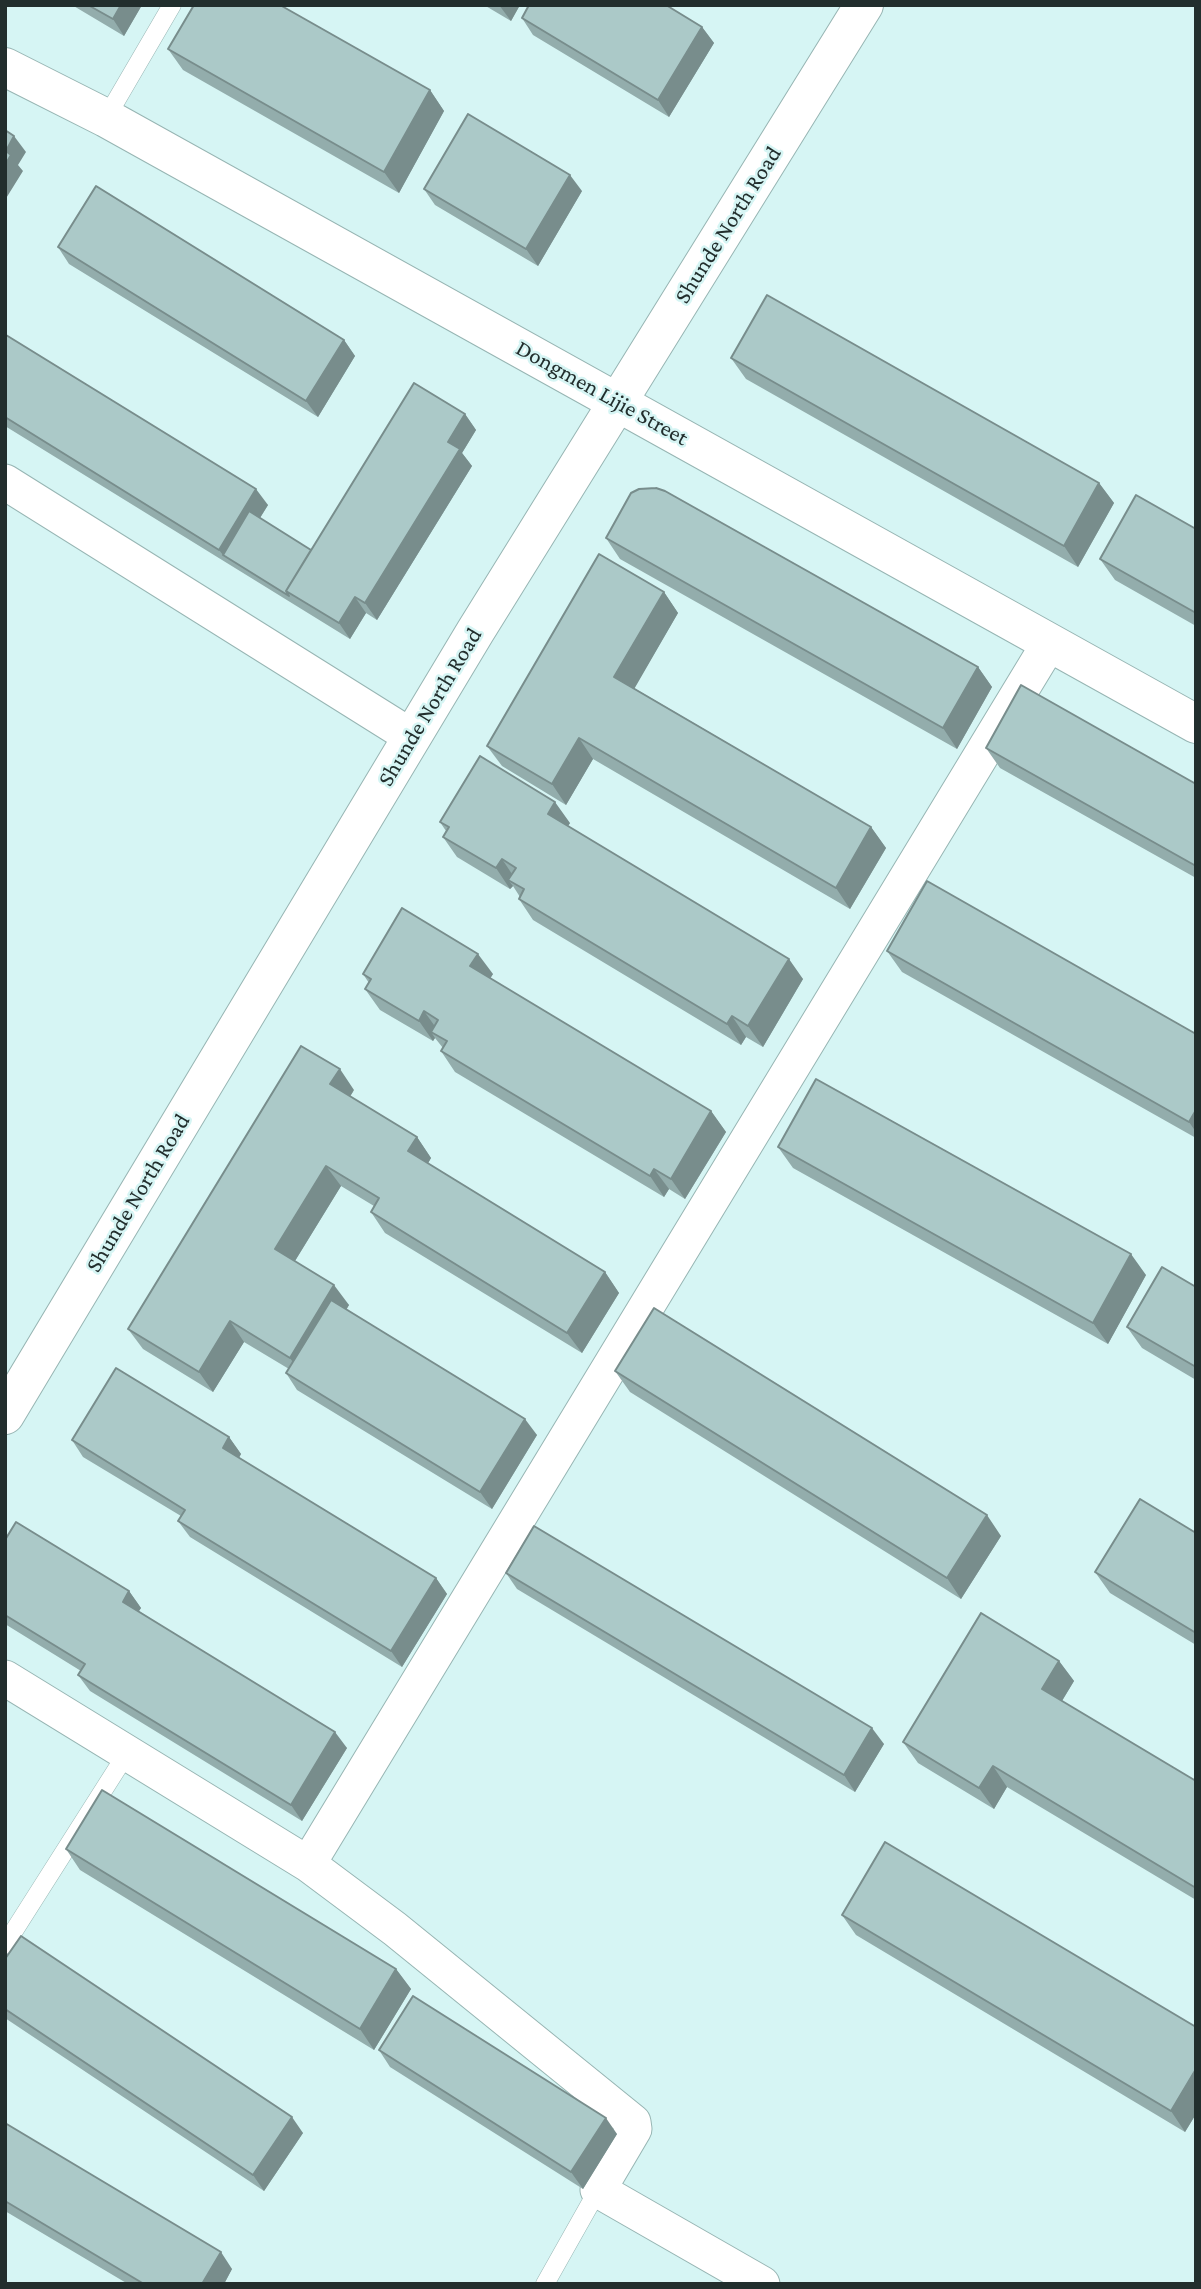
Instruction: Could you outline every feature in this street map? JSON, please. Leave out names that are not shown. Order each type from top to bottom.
[{"type":"street","name":"Shunde North Road","points":[[5,1415],[412,737],[864,5]]},
{"type":"street","name":"Dongmen Lijie Street","points":[[5,67],[106,118],[1196,723]]},
{"type":"street","points":[[5,482],[412,737]]},
{"type":"street","points":[[308,1864],[1050,642]]},
{"type":"street","points":[[5,1678],[308,1864],[395,1929],[633,2122],[634,2129],[598,2190],[762,2284]]},
{"type":"lane","points":[[106,118],[172,5]]},
{"type":"lane","points":[[5,1945],[127,1754]]},
{"type":"lane","points":[[545,2284],[598,2190]]},
{"type":"building","points":[[88,5],[121,5],[113,19]]},
{"type":"building","points":[[194,5],[280,5],[430,90],[384,172],[168,49]]},
{"type":"building","points":[[529,5],[666,5],[702,27],[658,100],[522,18]]},
{"type":"building","points":[[468,114],[570,175],[526,249],[424,189]]},
{"type":"building","points":[[5,130],[14,136],[6,151],[11,155],[5,165]]},
{"type":"building","points":[[96,186],[344,340],[306,401],[58,247]]},
{"type":"building","points":[[767,295],[1099,483],[1064,546],[731,358]]},
{"type":"building","points":[[6,335],[256,489],[219,550],[5,417]]},
{"type":"building","points":[[414,383],[465,414],[448,442],[460,449],[365,603],[355,597],[339,623],[286,591]]},
{"type":"building","points":[[656,488],[978,667],[943,728],[606,538],[631,493],[639,489]]},
{"type":"building","points":[[1136,495],[1196,529],[1196,613],[1100,559]]},
{"type":"building","points":[[249,511],[311,550],[286,591],[289,596],[223,555]]},
{"type":"building","points":[[599,554],[664,592],[614,677],[871,827],[836,888],[579,738],[552,784],[487,746]]},
{"type":"building","points":[[1021,685],[1196,784],[1196,866],[986,748]]},
{"type":"building","points":[[480,756],[555,802],[548,814],[789,959],[748,1026],[732,1016],[727,1024],[519,899],[524,889],[508,880],[516,868],[502,859],[496,868],[443,837],[449,827],[440,822]]},
{"type":"building","points":[[927,881],[1196,1034],[1196,1110],[1189,1122],[887,951]]},
{"type":"building","points":[[402,908],[478,954],[470,966],[711,1111],[671,1179],[654,1169],[650,1176],[441,1051],[447,1041],[431,1032],[438,1020],[424,1011],[419,1021],[365,989],[371,979],[363,974]]},
{"type":"building","points":[[301,1046],[340,1069],[330,1084],[417,1137],[408,1151],[605,1272],[567,1333],[371,1212],[379,1198],[326,1166],[275,1249],[334,1285],[290,1358],[230,1321],[199,1372],[128,1329]]},
{"type":"building","points":[[816,1079],[1131,1254],[1093,1323],[778,1147]]},
{"type":"building","points":[[1162,1267],[1196,1287],[1196,1367],[1127,1327]]},
{"type":"building","points":[[331,1300],[525,1419],[480,1492],[286,1373]]},
{"type":"building","points":[[654,1308],[987,1515],[947,1578],[615,1371]]},
{"type":"building","points":[[116,1368],[229,1437],[223,1448],[436,1578],[391,1651],[178,1521],[185,1510],[72,1440]]},
{"type":"building","points":[[1140,1499],[1196,1533],[1196,1633],[1095,1572]]},
{"type":"building","points":[[16,1522],[129,1591],[123,1602],[335,1732],[291,1805],[78,1675],[85,1664],[5,1615],[5,1540]]},
{"type":"building","points":[[534,1526],[872,1728],[844,1775],[506,1573]]},
{"type":"building","points":[[981,1613],[1059,1661],[1042,1689],[1196,1781],[1196,1888],[993,1766],[979,1788],[903,1742]]},
{"type":"building","points":[[102,1790],[396,1969],[360,2029],[66,1849]]},
{"type":"building","points":[[885,1842],[1196,2027],[1196,2069],[1171,2111],[842,1915]]},
{"type":"building","points":[[21,1936],[292,2117],[253,2175],[5,2009],[5,1959]]},
{"type":"building","points":[[413,1996],[606,2118],[571,2172],[379,2050]]},
{"type":"building","points":[[5,2123],[221,2252],[202,2284],[144,2284],[5,2201]]}]
